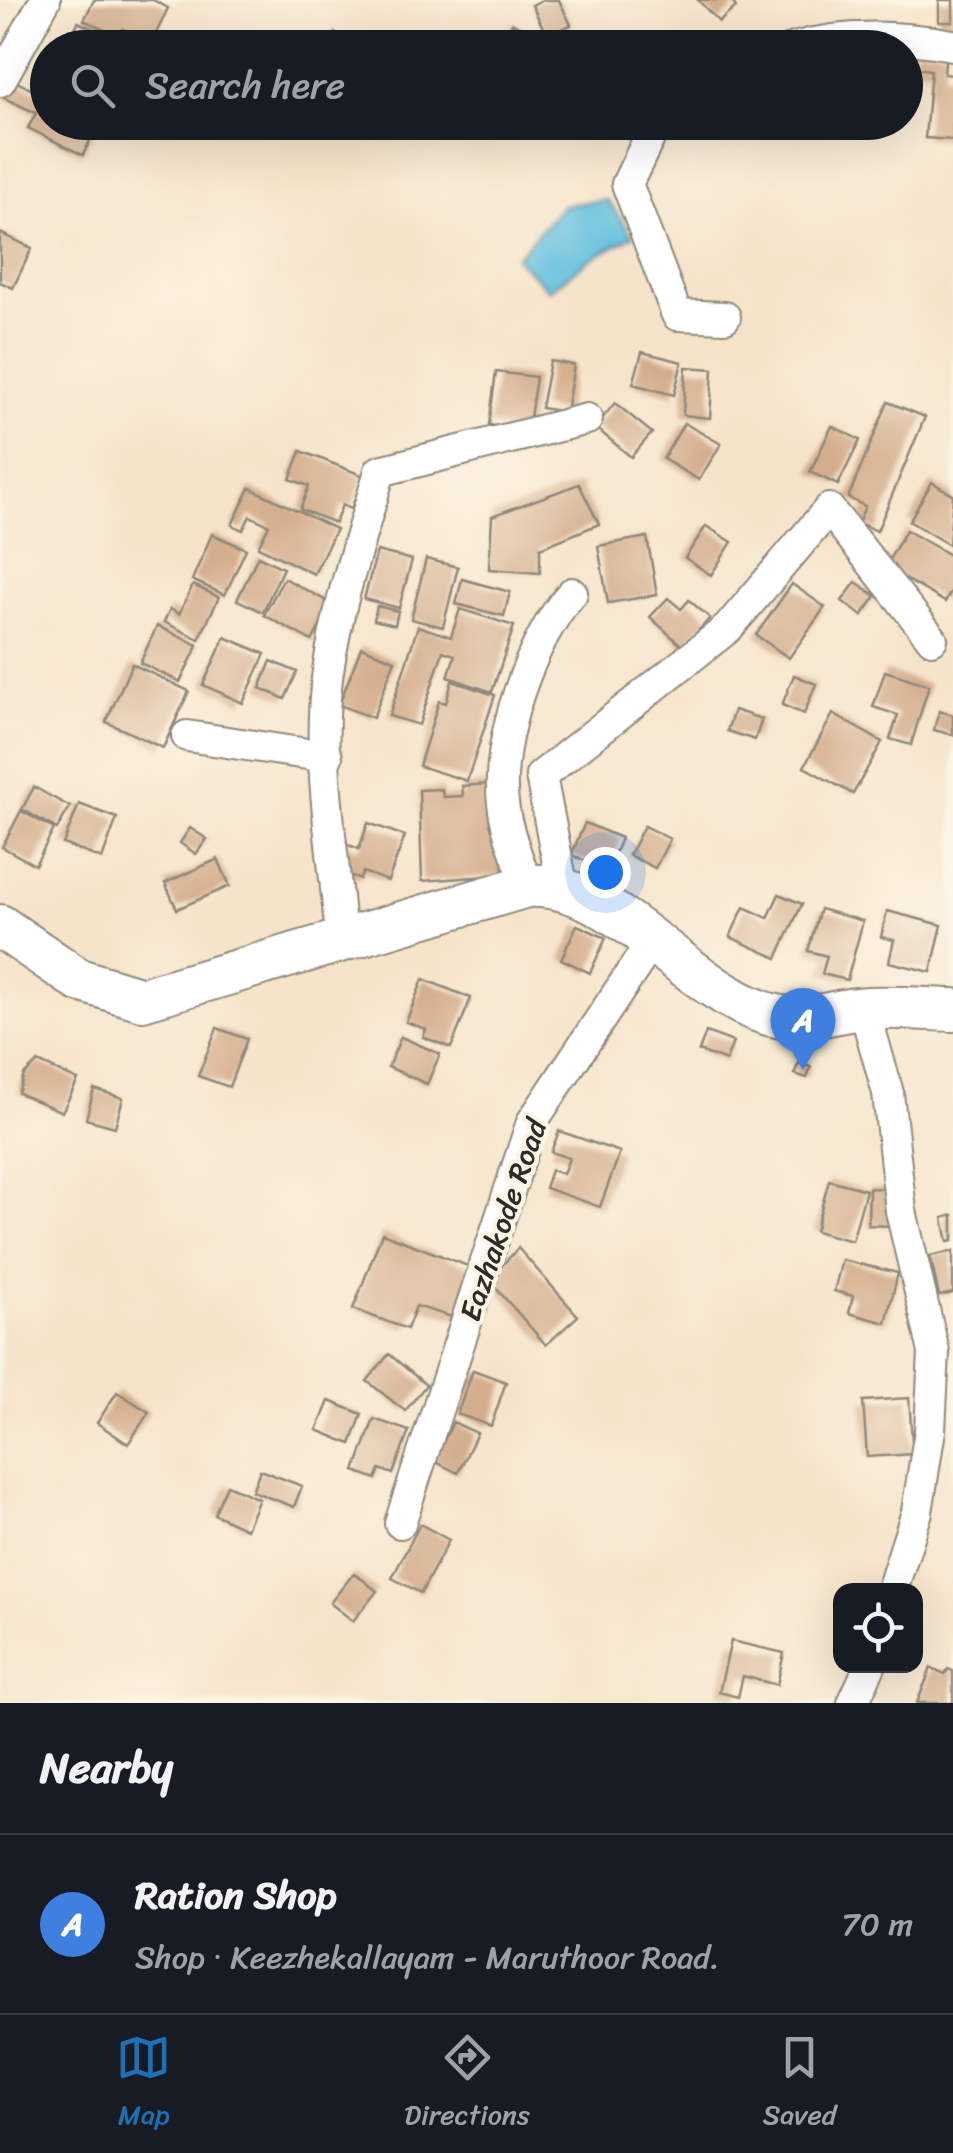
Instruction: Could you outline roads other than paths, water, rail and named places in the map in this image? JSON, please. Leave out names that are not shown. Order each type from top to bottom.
[{"type":"street","points":[[0,81],[46,0]]},
{"type":"street","points":[[923,40],[953,45]]},
{"type":"street","points":[[648,140],[626,184],[677,315],[725,318]]},
{"type":"street","points":[[341,938],[327,757],[328,674],[343,601],[380,471],[587,420]]},
{"type":"street","points":[[545,888],[541,776],[728,628],[829,509],[932,639]]},
{"type":"street","points":[[572,592],[552,615],[518,700],[501,760],[503,806],[545,888],[653,940],[716,993],[764,1012],[792,1019],[822,1019],[864,1008],[953,1010]]},
{"type":"street","points":[[188,736],[327,757]]},
{"type":"street","points":[[0,926],[79,980],[142,999],[341,938],[545,888]]},
{"type":"street","name":"Eazhakode Road","points":[[400,1523],[532,1122],[653,940]]},
{"type":"street","points":[[864,1008],[888,1093],[902,1211],[934,1352],[930,1430],[917,1512],[894,1583]]},
{"type":"water","points":[[607,200],[633,236],[589,260],[549,290],[516,258],[563,205]]},
{"type":"place","name":"Ration Shop","points":[[803,1070]]}]
